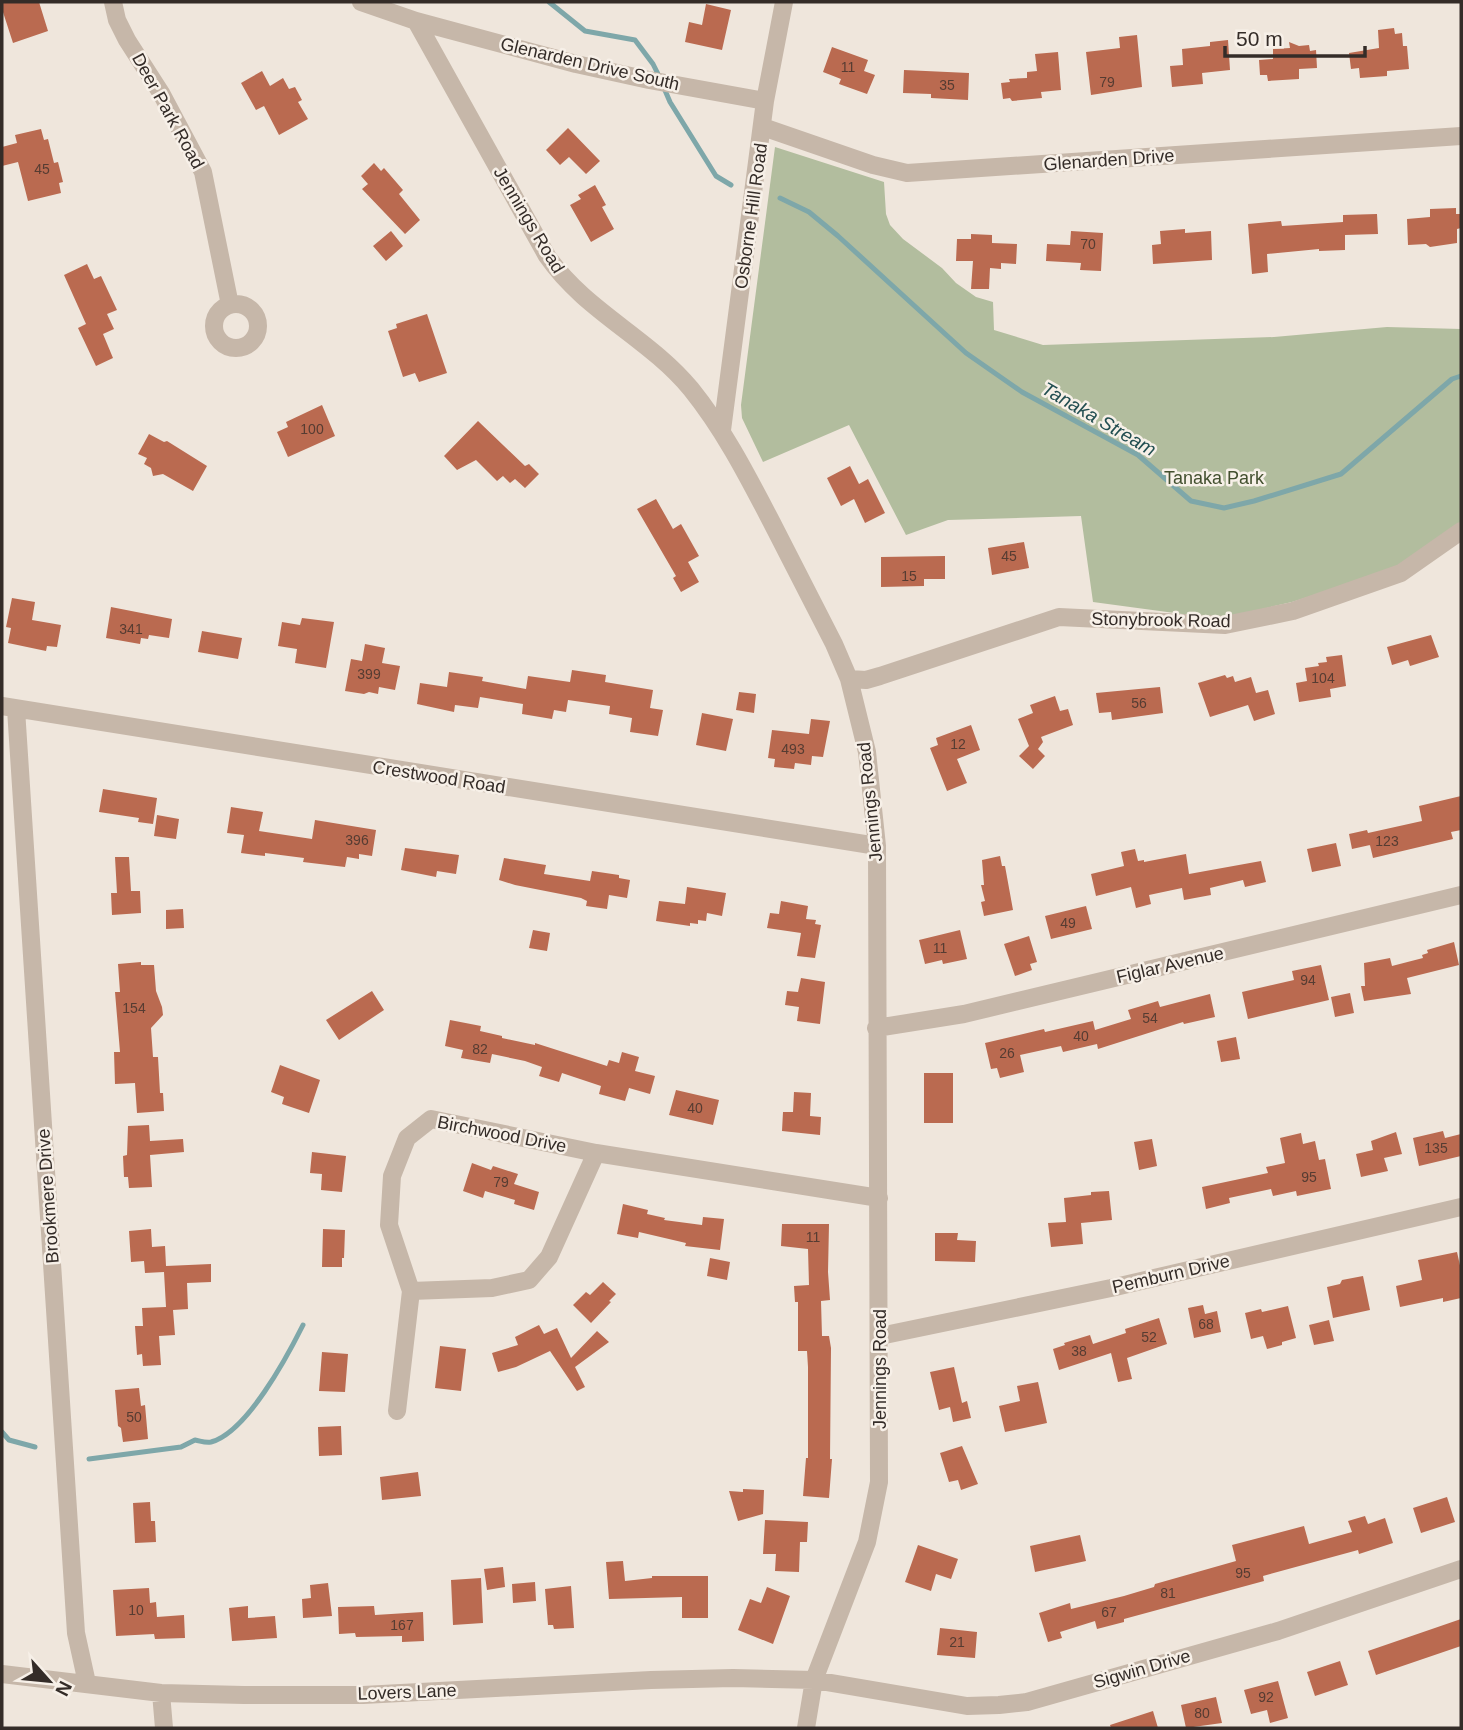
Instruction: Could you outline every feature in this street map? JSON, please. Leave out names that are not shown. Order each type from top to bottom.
[{"type":"street","name":"Deer Park Road","points":[[113,2],[117,20],[127,40],[161,93],[203,172],[230,305]]},
{"type":"street","name":"Osborne Hill Road","points":[[722,430],[765,101],[784,2]]},
{"type":"street","points":[[368,3],[416,21]]},
{"type":"street","name":"Glenarden Drive South","points":[[416,21],[576,64],[765,101]]},
{"type":"street","name":"Jennings Road","points":[[416,21],[559,274],[584,299],[667,365],[690,387],[722,430],[834,644],[849,680],[867,751],[877,846],[879,1482],[875,1514],[850,1590],[814,1680],[806,1728]]},
{"type":"street","name":"Glenarden Drive","points":[[763,127],[873,165],[907,173],[1461,136]]},
{"type":"street","name":"Stonybrook Road","points":[[849,680],[866,680],[880,676],[1059,617],[1225,625],[1293,611],[1401,573],[1461,531]]},
{"type":"street","name":"Crestwood Road","points":[[9,707],[877,846]]},
{"type":"street","name":"Brookmere Drive","points":[[9,707],[76,1633],[87,1683]]},
{"type":"street","name":"Figlar Avenue","points":[[876,1028],[964,1014],[1461,895]]},
{"type":"street","name":"Birchwood Drive","points":[[397,1411],[411,1291],[389,1225],[392,1176],[407,1138],[432,1119],[596,1153],[879,1198]]},
{"type":"street","points":[[411,1291],[492,1288],[529,1280],[549,1257],[596,1153]]},
{"type":"street","name":"Pemburn Drive","points":[[880,1336],[1098,1290],[1461,1207]]},
{"type":"street","name":"Sigwin Drive","points":[[814,1680],[967,1706],[999,1706],[1027,1702],[1278,1631],[1461,1569]]},
{"type":"street","name":"Lovers Lane","points":[[2,1674],[162,1693],[244,1695],[363,1695],[651,1680],[814,1680]]},
{"type":"street","points":[[162,1693],[164,1728]]},
{"type":"green space","name":"Tanaka Park","points":[[775,147],[884,182],[886,214],[890,225],[903,239],[976,297],[993,302],[994,330],[1043,345],[1274,337],[1387,327],[1461,329],[1461,522],[1393,570],[1292,602],[1219,619],[1093,602],[1081,516],[948,520],[906,535],[849,425],[763,462],[742,418],[741,405]]},
{"type":"building","points":[[2,2],[39,2],[48,31],[13,43]]},
{"type":"building","points":[[706,4],[731,10],[722,50],[685,42],[689,22],[702,25]]},
{"type":"building","points":[[1394,28],[1395,34],[1402,33],[1403,46],[1407,46],[1409,69],[1387,71],[1387,76],[1360,78],[1359,68],[1351,69],[1349,53],[1379,48],[1378,30]]},
{"type":"building","points":[[1137,35],[1142,87],[1091,95],[1086,52],[1120,48],[1119,37]]},
{"type":"building","points":[[1228,40],[1230,70],[1202,73],[1203,84],[1172,87],[1170,66],[1183,65],[1182,49],[1210,46],[1210,42]]},
{"type":"building","points":[[1289,42],[1299,46],[1309,45],[1310,51],[1316,50],[1317,68],[1299,69],[1299,79],[1268,81],[1267,75],[1260,75],[1259,60],[1273,59],[1273,49],[1290,48]]},
{"type":"building","points":[[832,47],[868,60],[864,71],[875,75],[867,94],[839,84],[841,79],[823,72]]},
{"type":"building","points":[[1058,52],[1061,90],[1041,92],[1042,98],[1012,101],[1010,98],[1003,99],[1001,83],[1010,82],[1009,79],[1027,78],[1027,72],[1037,71],[1035,54]]},
{"type":"building","points":[[904,70],[969,73],[968,100],[903,93]]},
{"type":"building","points":[[262,71],[270,86],[283,78],[289,89],[295,87],[302,100],[298,102],[308,119],[279,135],[264,106],[256,110],[241,83]]},
{"type":"building","points":[[568,128],[600,161],[586,174],[569,157],[560,165],[546,150]]},
{"type":"building","points":[[41,129],[44,140],[48,139],[54,163],[58,162],[63,182],[59,183],[61,193],[28,201],[18,162],[2,166],[2,147],[17,143],[15,135]]},
{"type":"building","points":[[374,163],[381,171],[384,168],[403,190],[399,194],[420,220],[405,234],[362,189],[368,184],[361,176]]},
{"type":"building","points":[[595,185],[606,205],[602,207],[614,229],[591,242],[570,205],[581,199],[578,195]]},
{"type":"building","points":[[1456,208],[1456,214],[1461,214],[1457,243],[1430,247],[1426,244],[1408,245],[1407,219],[1430,217],[1430,209]]},
{"type":"building","points":[[1377,214],[1378,234],[1345,235],[1345,250],[1319,249],[1267,254],[1268,272],[1252,274],[1248,224],[1281,221],[1282,226],[1343,222],[1343,215]]},
{"type":"building","points":[[1185,229],[1185,233],[1211,231],[1212,260],[1153,264],[1152,245],[1161,244],[1160,231]]},
{"type":"building","points":[[391,231],[403,246],[386,261],[373,246]]},
{"type":"building","points":[[1071,231],[1103,233],[1101,271],[1080,270],[1081,263],[1046,261],[1047,244],[1070,245]]},
{"type":"building","points":[[971,234],[992,235],[992,243],[1017,244],[1016,264],[1001,263],[1001,269],[990,268],[989,289],[971,289],[973,261],[956,261],[957,239],[971,239]]},
{"type":"building","points":[[87,264],[94,279],[101,276],[117,310],[107,314],[114,329],[103,334],[113,358],[96,366],[78,328],[86,324],[64,275]]},
{"type":"building","points":[[427,314],[447,373],[419,382],[415,373],[403,377],[388,331],[397,328],[396,324]]},
{"type":"building","points":[[322,405],[335,436],[288,457],[277,432],[288,427],[286,422]]},
{"type":"building","points":[[478,421],[525,466],[529,464],[539,474],[525,488],[515,479],[510,483],[503,476],[497,481],[476,460],[457,470],[444,456]]},
{"type":"building","points":[[149,434],[167,441],[207,466],[193,491],[163,474],[153,476],[151,468],[144,464],[147,458],[138,454]]},
{"type":"building","points":[[850,466],[859,484],[868,479],[885,513],[865,523],[854,499],[841,506],[827,478]]},
{"type":"building","points":[[656,499],[673,529],[681,524],[699,556],[688,562],[699,582],[681,592],[673,578],[676,576],[637,509]]},
{"type":"building","points":[[1024,542],[1029,568],[992,575],[988,548]]},
{"type":"building","points":[[945,556],[945,579],[924,579],[924,586],[881,587],[881,557]]},
{"type":"building","points":[[12,598],[35,602],[32,620],[61,625],[57,647],[47,646],[46,651],[8,643],[11,628],[6,627]]},
{"type":"building","points":[[111,607],[172,619],[169,638],[149,635],[148,639],[141,638],[140,644],[106,638]]},
{"type":"building","points":[[302,618],[334,622],[326,668],[295,663],[297,649],[278,646],[282,622],[300,625]]},
{"type":"building","points":[[202,631],[242,638],[238,659],[198,652]]},
{"type":"building","points":[[1431,635],[1439,657],[1410,666],[1408,660],[1392,665],[1387,647]]},
{"type":"building","points":[[365,644],[385,648],[382,663],[400,666],[395,690],[379,687],[378,694],[345,691],[351,659],[362,661]]},
{"type":"building","points":[[1342,655],[1346,686],[1330,689],[1331,697],[1299,702],[1296,683],[1307,681],[1305,668],[1327,662],[1326,657]]},
{"type":"building","points":[[572,670],[606,675],[605,682],[653,690],[650,708],[663,710],[658,736],[630,732],[632,718],[609,714],[610,706],[568,700],[566,712],[554,710],[552,719],[522,714],[523,704],[480,697],[478,708],[455,705],[454,712],[417,704],[420,683],[447,687],[449,672],[483,677],[482,681],[526,689],[528,676],[570,682]]},
{"type":"building","points":[[1225,675],[1227,678],[1233,676],[1235,682],[1251,677],[1256,693],[1268,690],[1275,714],[1254,721],[1248,705],[1210,717],[1198,683]]},
{"type":"building","points":[[1160,687],[1163,713],[1112,720],[1111,712],[1099,713],[1096,693]]},
{"type":"building","points":[[739,692],[756,694],[754,713],[736,710]]},
{"type":"building","points":[[1055,696],[1060,711],[1068,709],[1073,725],[1041,737],[1043,742],[1038,749],[1045,756],[1033,769],[1019,756],[1029,746],[1018,719],[1033,713],[1030,705]]},
{"type":"building","points":[[702,713],[733,719],[726,751],[696,745]]},
{"type":"building","points":[[811,719],[830,721],[823,757],[812,756],[811,765],[795,763],[794,769],[774,767],[775,759],[768,758],[772,730],[809,734]]},
{"type":"building","points":[[971,725],[980,750],[957,759],[967,783],[947,791],[930,748],[938,745],[936,738]]},
{"type":"building","points":[[103,789],[157,798],[153,824],[138,822],[139,818],[99,812]]},
{"type":"building","points":[[1461,796],[1461,830],[1451,832],[1453,839],[1373,858],[1370,845],[1352,849],[1349,834],[1367,830],[1368,833],[1422,821],[1419,806]]},
{"type":"building","points":[[231,807],[263,812],[259,831],[312,839],[315,820],[376,830],[372,856],[359,854],[359,859],[347,857],[345,867],[303,862],[304,858],[241,853],[244,835],[227,833]]},
{"type":"building","points":[[157,815],[179,819],[176,839],[154,836]]},
{"type":"building","points":[[1336,843],[1341,866],[1312,872],[1307,849]]},
{"type":"building","points":[[405,848],[459,855],[456,874],[437,871],[436,877],[401,870]]},
{"type":"building","points":[[1135,849],[1138,861],[1144,862],[1186,854],[1189,874],[1261,861],[1266,882],[1245,887],[1243,880],[1210,888],[1211,895],[1184,900],[1182,888],[1149,895],[1151,904],[1136,908],[1131,887],[1096,896],[1091,874],[1124,866],[1121,852]]},
{"type":"building","points":[[1000,856],[1002,866],[1005,866],[1013,910],[984,916],[981,902],[985,901],[981,885],[984,885],[982,860]]},
{"type":"building","points":[[115,857],[129,857],[131,891],[140,891],[141,913],[112,915],[111,893],[117,893]]},
{"type":"building","points":[[504,858],[546,865],[544,874],[590,881],[592,871],[619,875],[619,878],[630,880],[627,898],[609,895],[607,909],[586,906],[587,901],[581,898],[499,880]]},
{"type":"building","points":[[687,887],[726,893],[722,916],[707,913],[706,921],[698,920],[698,924],[690,923],[690,926],[656,921],[659,901],[685,904]]},
{"type":"building","points":[[781,901],[808,906],[806,919],[816,920],[815,924],[821,925],[815,958],[797,956],[801,933],[767,928],[770,913],[779,914]]},
{"type":"building","points":[[1086,906],[1092,929],[1051,939],[1045,916]]},
{"type":"building","points":[[183,909],[184,928],[166,929],[166,910]]},
{"type":"building","points":[[533,930],[550,933],[547,951],[529,948]]},
{"type":"building","points":[[960,930],[967,959],[943,964],[942,960],[925,964],[919,940]]},
{"type":"building","points":[[1029,936],[1037,962],[1030,964],[1032,970],[1015,976],[1004,944]]},
{"type":"building","points":[[1454,942],[1459,965],[1407,978],[1411,994],[1364,1001],[1361,986],[1365,986],[1364,963],[1390,958],[1392,966],[1423,958],[1422,955],[1428,953],[1427,950]]},
{"type":"building","points":[[141,962],[141,965],[154,965],[156,991],[162,1007],[163,1015],[151,1028],[153,1057],[158,1057],[164,1111],[137,1113],[135,1083],[115,1084],[114,1052],[120,1052],[115,992],[120,992],[118,964]]},
{"type":"building","points":[[1321,965],[1329,1000],[1248,1019],[1242,992],[1294,980],[1292,971]]},
{"type":"building","points":[[801,978],[825,982],[820,1024],[797,1021],[799,1007],[785,1005],[787,991],[798,992]]},
{"type":"building","points":[[372,991],[384,1010],[339,1040],[326,1020]]},
{"type":"building","points":[[1350,993],[1354,1013],[1335,1017],[1331,997]]},
{"type":"building","points":[[1210,994],[1215,1017],[1184,1024],[1183,1022],[1098,1049],[1097,1044],[1063,1052],[1061,1046],[1020,1055],[1024,1072],[1000,1078],[997,1068],[991,1069],[985,1043],[1093,1021],[1095,1030],[1131,1019],[1128,1010],[1158,1001],[1160,1007]]},
{"type":"building","points":[[450,1020],[481,1026],[480,1031],[502,1038],[535,1043],[607,1066],[609,1060],[619,1063],[622,1052],[639,1057],[635,1071],[655,1076],[650,1094],[629,1088],[625,1101],[599,1094],[601,1086],[562,1073],[559,1082],[539,1076],[542,1067],[525,1061],[492,1054],[490,1063],[461,1058],[463,1050],[445,1046]]},
{"type":"building","points":[[1236,1037],[1240,1059],[1221,1062],[1217,1041]]},
{"type":"building","points":[[280,1065],[320,1080],[309,1113],[282,1104],[284,1097],[271,1092]]},
{"type":"building","points":[[924,1073],[953,1073],[953,1123],[924,1123]]},
{"type":"building","points":[[676,1090],[719,1100],[713,1125],[669,1115]]},
{"type":"building","points":[[794,1092],[811,1093],[810,1116],[821,1117],[820,1135],[782,1131],[783,1112],[793,1112]]},
{"type":"building","points":[[149,1125],[150,1141],[183,1139],[184,1152],[150,1155],[152,1187],[129,1188],[128,1177],[124,1177],[123,1156],[127,1155],[128,1126]]},
{"type":"building","points":[[1443,1131],[1445,1138],[1461,1134],[1461,1156],[1419,1166],[1413,1138]]},
{"type":"building","points":[[1396,1132],[1402,1154],[1384,1158],[1388,1171],[1361,1177],[1356,1154],[1373,1150],[1371,1141]]},
{"type":"building","points":[[1301,1133],[1303,1144],[1315,1141],[1319,1160],[1325,1159],[1331,1189],[1297,1196],[1296,1191],[1273,1196],[1271,1189],[1229,1198],[1230,1203],[1206,1209],[1202,1187],[1268,1173],[1266,1167],[1285,1163],[1280,1138]]},
{"type":"building","points":[[1152,1139],[1157,1166],[1139,1170],[1134,1142]]},
{"type":"building","points":[[312,1152],[346,1156],[342,1192],[321,1190],[322,1174],[310,1173]]},
{"type":"building","points":[[472,1163],[491,1170],[493,1166],[518,1174],[514,1184],[539,1192],[534,1210],[514,1204],[515,1200],[485,1191],[483,1198],[463,1191]]},
{"type":"building","points":[[1109,1191],[1112,1220],[1081,1223],[1083,1244],[1051,1247],[1048,1223],[1066,1222],[1064,1198]]},
{"type":"building","points":[[623,1204],[648,1210],[647,1214],[665,1218],[664,1220],[702,1225],[703,1217],[724,1219],[720,1250],[685,1246],[686,1243],[639,1232],[638,1238],[617,1234]]},
{"type":"building","points":[[782,1224],[829,1224],[830,1300],[821,1301],[822,1336],[829,1336],[831,1348],[832,1459],[829,1498],[803,1496],[808,1458],[808,1367],[807,1351],[798,1351],[798,1302],[795,1302],[794,1286],[809,1285],[808,1249],[781,1246]]},
{"type":"building","points":[[151,1229],[152,1247],[165,1246],[166,1266],[211,1264],[211,1282],[187,1283],[188,1309],[173,1310],[175,1335],[159,1336],[161,1365],[143,1366],[142,1354],[137,1355],[135,1326],[143,1326],[142,1308],[166,1307],[164,1272],[145,1273],[144,1261],[131,1262],[129,1231]]},
{"type":"building","points":[[323,1229],[345,1230],[342,1267],[322,1267]]},
{"type":"building","points":[[935,1233],[958,1233],[957,1240],[976,1241],[975,1262],[935,1261]]},
{"type":"building","points":[[1457,1252],[1461,1270],[1461,1298],[1443,1302],[1443,1298],[1400,1307],[1396,1286],[1422,1280],[1418,1260]]},
{"type":"building","points":[[710,1258],[730,1262],[727,1280],[707,1276]]},
{"type":"building","points":[[1363,1276],[1370,1310],[1333,1318],[1327,1287],[1340,1284],[1342,1280]]},
{"type":"building","points":[[603,1282],[616,1294],[591,1323],[573,1305],[586,1292],[590,1295]]},
{"type":"building","points":[[1203,1305],[1205,1314],[1217,1311],[1221,1332],[1194,1338],[1188,1308]]},
{"type":"building","points":[[1288,1306],[1296,1338],[1267,1349],[1263,1336],[1251,1339],[1245,1313]]},
{"type":"building","points":[[1159,1318],[1167,1344],[1127,1358],[1132,1379],[1118,1382],[1111,1353],[1059,1370],[1053,1349],[1065,1345],[1064,1343],[1090,1335],[1093,1344],[1126,1333],[1125,1329]]},
{"type":"building","points":[[1329,1320],[1334,1341],[1314,1345],[1309,1325]]},
{"type":"building","points":[[539,1325],[544,1334],[557,1328],[571,1358],[597,1331],[609,1342],[575,1367],[585,1387],[577,1391],[550,1351],[516,1367],[498,1372],[492,1353],[518,1345],[515,1337]]},
{"type":"building","points":[[440,1346],[466,1349],[461,1391],[435,1388]]},
{"type":"building","points":[[322,1352],[348,1354],[345,1392],[319,1391]]},
{"type":"building","points":[[954,1367],[962,1403],[967,1401],[971,1418],[953,1422],[950,1407],[939,1410],[930,1372]]},
{"type":"building","points":[[1038,1382],[1047,1423],[1005,1432],[999,1406],[1020,1401],[1017,1386]]},
{"type":"building","points":[[139,1388],[141,1406],[145,1405],[148,1439],[123,1442],[121,1428],[118,1426],[115,1390]]},
{"type":"building","points":[[341,1426],[342,1455],[319,1456],[318,1427]]},
{"type":"building","points":[[962,1446],[978,1484],[961,1490],[958,1480],[949,1482],[940,1453]]},
{"type":"building","points":[[418,1472],[421,1496],[382,1500],[380,1477]]},
{"type":"building","points":[[743,1489],[764,1490],[763,1514],[738,1521],[729,1491],[743,1492]]},
{"type":"building","points":[[1447,1497],[1455,1522],[1421,1533],[1413,1508]]},
{"type":"building","points":[[150,1502],[151,1521],[155,1521],[156,1542],[135,1543],[133,1503]]},
{"type":"building","points":[[1365,1516],[1368,1524],[1385,1518],[1393,1543],[1359,1554],[1358,1550],[1263,1576],[1264,1581],[1124,1619],[1124,1622],[1097,1629],[1095,1621],[1060,1632],[1062,1638],[1048,1642],[1039,1613],[1070,1603],[1071,1609],[1124,1596],[1154,1587],[1155,1584],[1236,1561],[1232,1545],[1304,1526],[1309,1544],[1352,1532],[1348,1521]]},
{"type":"building","points":[[765,1520],[808,1522],[807,1542],[800,1542],[799,1572],[775,1571],[776,1554],[763,1554]]},
{"type":"building","points":[[1080,1535],[1086,1561],[1035,1572],[1030,1546]]},
{"type":"building","points":[[918,1545],[958,1559],[951,1579],[936,1574],[931,1591],[905,1582]]},
{"type":"building","points":[[623,1561],[625,1581],[652,1576],[708,1576],[708,1618],[682,1618],[682,1597],[609,1599],[606,1562]]},
{"type":"building","points":[[503,1567],[505,1587],[487,1590],[484,1569]]},
{"type":"building","points":[[481,1578],[483,1623],[453,1625],[451,1580]]},
{"type":"building","points":[[535,1582],[536,1601],[513,1603],[512,1584]]},
{"type":"building","points":[[328,1583],[332,1616],[303,1618],[302,1599],[311,1598],[310,1585]]},
{"type":"building","points":[[571,1586],[574,1628],[554,1629],[553,1625],[548,1625],[545,1589]]},
{"type":"building","points":[[767,1587],[790,1596],[773,1644],[738,1630],[750,1599],[761,1603]]},
{"type":"building","points":[[149,1588],[150,1603],[156,1602],[157,1617],[184,1615],[185,1638],[155,1639],[154,1634],[116,1636],[113,1590]]},
{"type":"building","points":[[248,1606],[248,1618],[275,1616],[277,1638],[232,1641],[229,1608]]},
{"type":"building","points":[[374,1606],[375,1615],[423,1612],[424,1641],[402,1642],[402,1636],[356,1637],[355,1633],[339,1634],[338,1607]]},
{"type":"building","points":[[1461,1619],[1461,1646],[1376,1675],[1368,1651]]},
{"type":"building","points":[[940,1628],[977,1632],[975,1658],[937,1655]]},
{"type":"building","points":[[1340,1661],[1348,1685],[1315,1696],[1307,1672]]},
{"type":"building","points":[[1278,1681],[1288,1718],[1270,1723],[1267,1710],[1251,1714],[1244,1690]]},
{"type":"building","points":[[1216,1697],[1222,1723],[1186,1728],[1181,1705]]},
{"type":"building","points":[[1153,1711],[1158,1728],[1111,1728],[1110,1725]]},
{"type":"waterway","name":"Tanaka Stream","points":[[549,2],[585,31],[635,40],[659,76]]},
{"type":"waterway","name":"Tanaka Stream","points":[[664,88],[716,176],[731,185]]},
{"type":"waterway","name":"Tanaka Stream","points":[[780,198],[809,212],[838,236],[966,353],[1022,392],[1138,455],[1191,501],[1224,508],[1341,474],[1452,379],[1461,376]]},
{"type":"waterway","points":[[89,1459],[181,1447],[195,1440],[211,1442],[225,1435],[252,1409],[303,1325]]},
{"type":"waterway","points":[[2,1432],[9,1440],[35,1447]]}]
